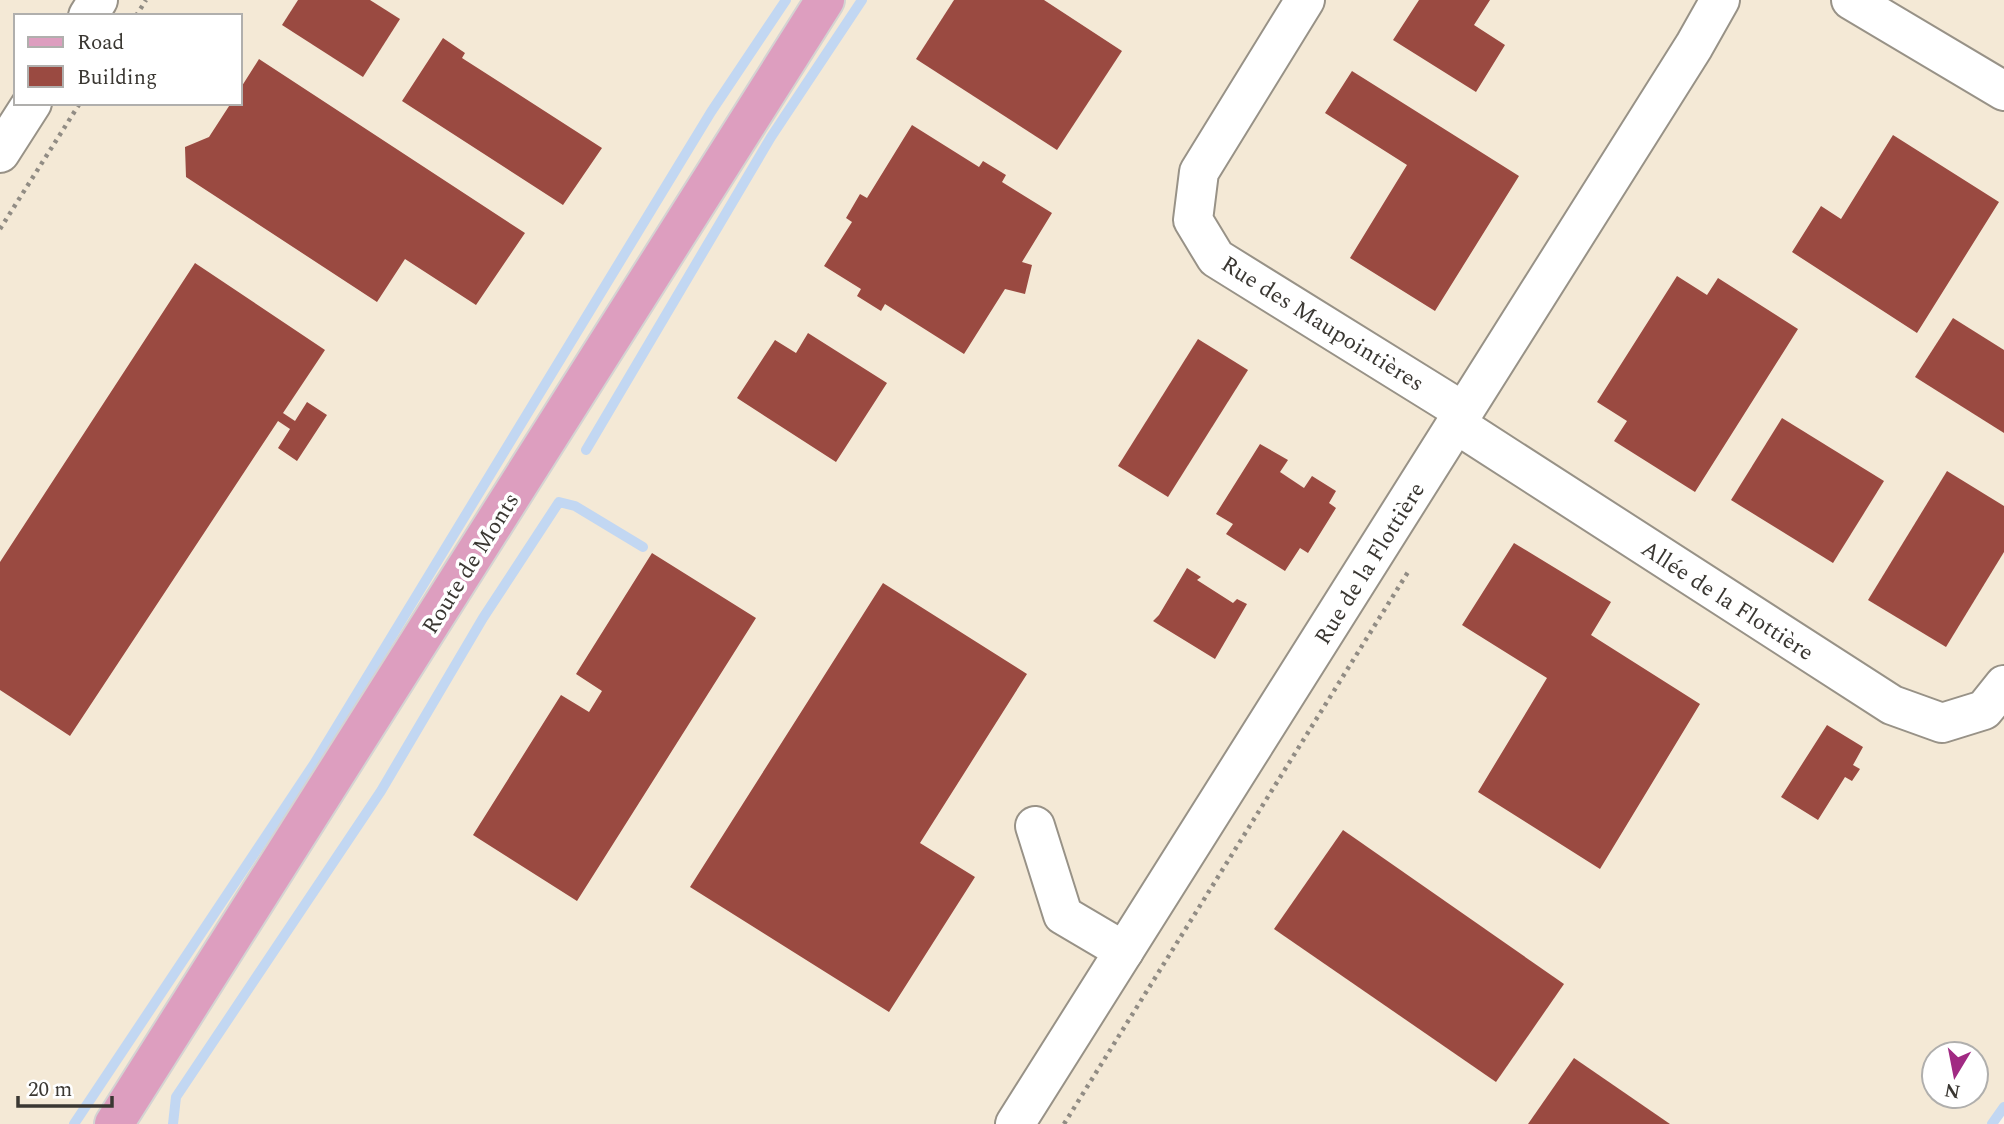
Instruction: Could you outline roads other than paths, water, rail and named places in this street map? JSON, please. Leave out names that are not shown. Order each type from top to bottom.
[{"type":"main road","name":"Route de Monts","points":[[114,1124],[825,0]]},
{"type":"street","name":"Rue des Maupointières","points":[[1305,0],[1199,172],[1193,220],[1216,258],[1460,418]]},
{"type":"street","name":"Rue de la Flottière","points":[[1015,1124],[1694,46],[1720,0]]},
{"type":"street","points":[[1851,0],[2004,91]]},
{"type":"street","points":[[0,153],[31,105]]},
{"type":"street","name":"Allée de la Flottière","points":[[1460,418],[1892,705],[1942,723],[1984,710],[2004,685]]},
{"type":"street","points":[[1035,826],[1063,915],[1124,951]]},
{"type":"waterway","points":[[74,1124],[314,764],[711,112],[786,0]]},
{"type":"waterway","points":[[586,450],[771,137],[862,0]]},
{"type":"waterway","points":[[173,1124],[176,1097],[381,791],[483,618],[559,502],[575,506],[643,547]]},
{"type":"waterway","points":[[1992,1124],[2004,1107]]}]
